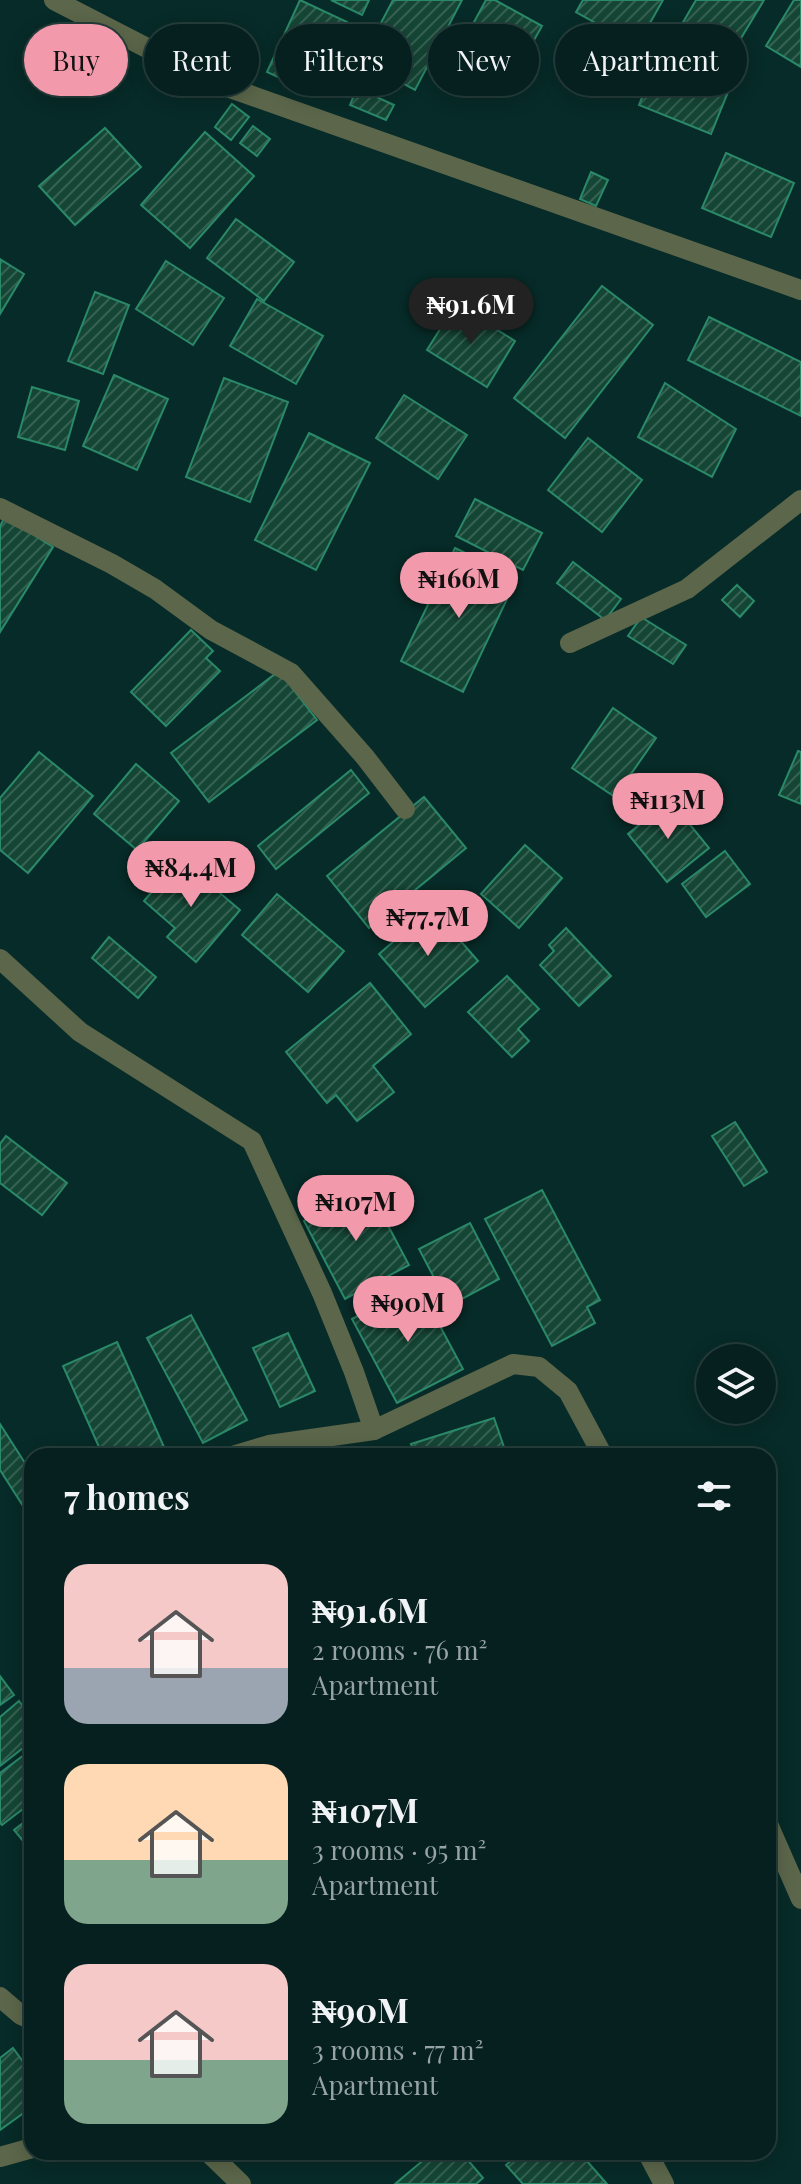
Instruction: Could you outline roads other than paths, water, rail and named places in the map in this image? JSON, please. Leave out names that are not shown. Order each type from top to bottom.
[{"type":"street","points":[[54,0],[213,82],[801,290]]},
{"type":"street","points":[[570,643],[687,589],[801,500]]},
{"type":"street","points":[[0,508],[112,564],[155,589],[211,630],[291,673],[365,757],[405,809]]},
{"type":"street","points":[[0,959],[80,1032],[252,1141],[322,1293],[374,1430]]},
{"type":"street","points":[[259,1448],[374,1430],[513,1364],[539,1367],[568,1391],[599,1448]]},
{"type":"street","points":[[776,1842],[801,1899]]},
{"type":"street","points":[[0,1997],[24,2016]]},
{"type":"street","points":[[0,2157],[24,2150]]},
{"type":"street","points":[[216,2160],[241,2184]]},
{"type":"street","points":[[651,2160],[664,2184]]}]
